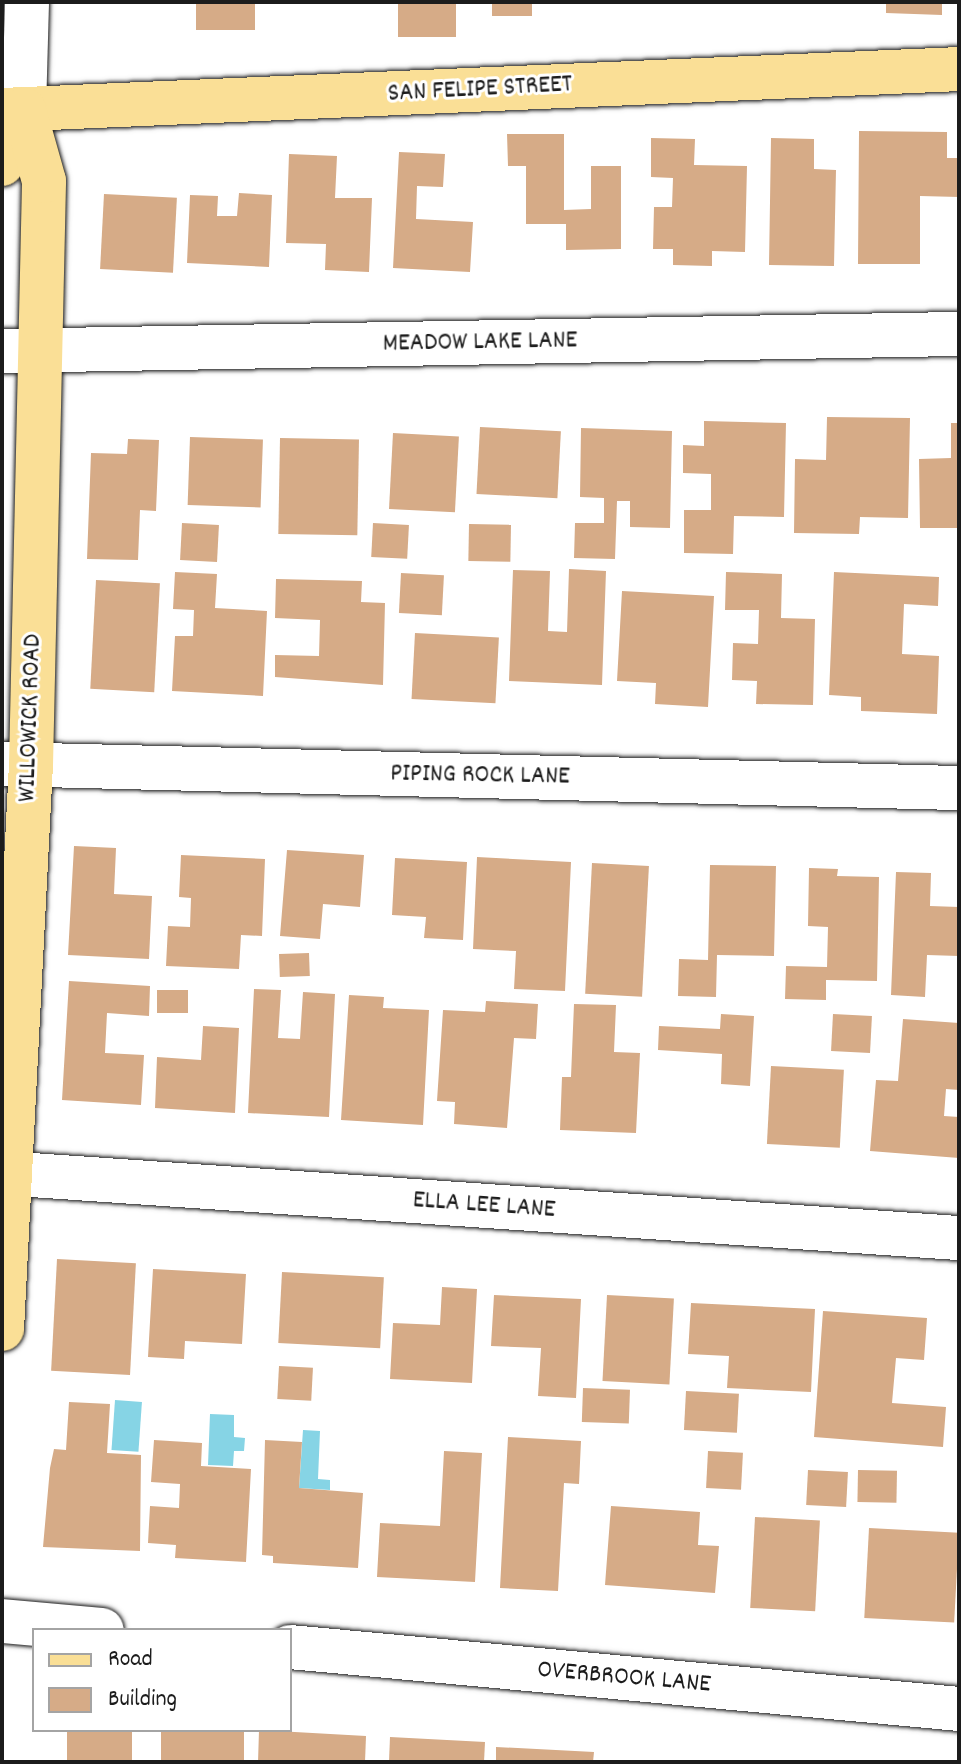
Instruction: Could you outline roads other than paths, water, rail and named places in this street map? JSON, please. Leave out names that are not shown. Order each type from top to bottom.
[{"type":"main road","name":"SAN FELIPE STREET","points":[[13,110],[959,69]]},
{"type":"main road","name":"WILLOWICK ROAD","points":[[2,164],[13,110]]},
{"type":"main road","name":"WILLOWICK ROAD","points":[[2,1329],[16,765],[21,352],[44,181],[13,110]]},
{"type":"street","name":"WILLOWICK ROAD","points":[[13,110],[27,2]]},
{"type":"street","name":"MEADOW LAKE LANE","points":[[21,352],[959,334]]},
{"type":"street","name":"PIPING ROCK LANE","points":[[16,765],[959,788]]},
{"type":"street","name":"ELLA LEE LANE","points":[[5,1176],[959,1238]]},
{"type":"street","points":[[2,1621],[80,1628]]},
{"type":"street","name":"OVERBROOK LANE","points":[[292,1647],[959,1709]]},
{"type":"water","points":[[115,1400],[142,1402],[138,1452],[112,1450]]},
{"type":"water","points":[[210,1414],[234,1415],[234,1437],[245,1438],[244,1451],[234,1451],[233,1466],[208,1465]]},
{"type":"water","points":[[303,1430],[320,1431],[318,1479],[330,1480],[330,1490],[299,1488]]}]
